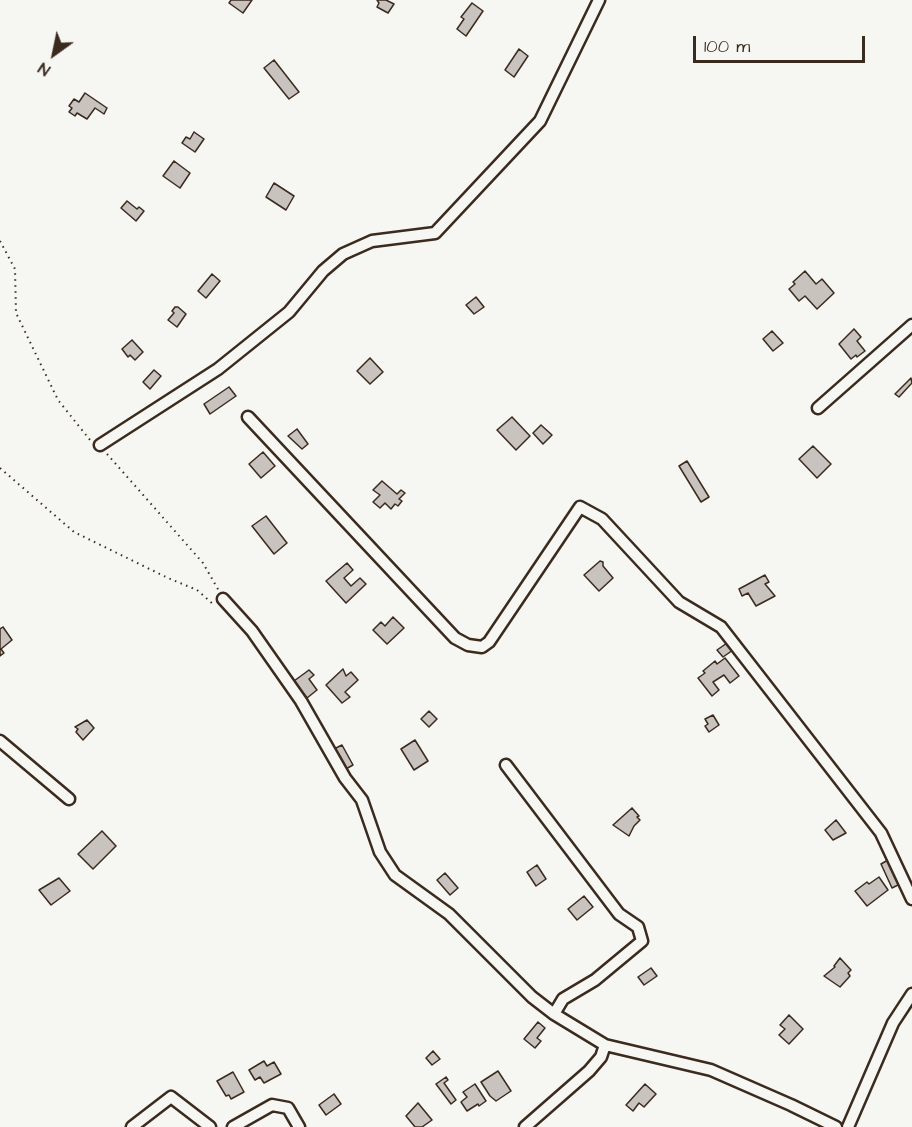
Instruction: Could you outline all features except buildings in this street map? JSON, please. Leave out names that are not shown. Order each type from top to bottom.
[{"type":"street","points":[[100,446],[219,369],[289,312],[323,271],[343,254],[372,241],[435,233],[540,122],[599,0]]},
{"type":"street","points":[[818,408],[912,325]]},
{"type":"street","points":[[248,417],[455,638],[468,645],[482,647],[489,642],[580,507],[602,519],[679,602],[721,627],[881,833],[912,899]]},
{"type":"street","points":[[222,604],[252,631],[301,701],[345,778],[362,800],[380,852],[395,875],[449,914],[532,997],[554,1014],[605,1045],[711,1070],[836,1127]]},
{"type":"street","points":[[0,741],[69,799]]},
{"type":"street","points":[[506,765],[619,914],[638,927],[642,941],[595,980],[563,999],[554,1014]]},
{"type":"street","points":[[848,1127],[893,1023],[912,994]]},
{"type":"street","points":[[525,1127],[589,1071],[601,1057],[605,1045]]},
{"type":"street","points":[[132,1127],[171,1097],[210,1127]]},
{"type":"street","points":[[233,1127],[272,1106],[288,1108],[299,1127]]},
{"type":"path","points":[[0,241],[15,269],[16,313],[58,400],[92,443],[100,446],[202,563],[222,604]]},
{"type":"path","points":[[0,468],[74,532],[222,604]]}]
